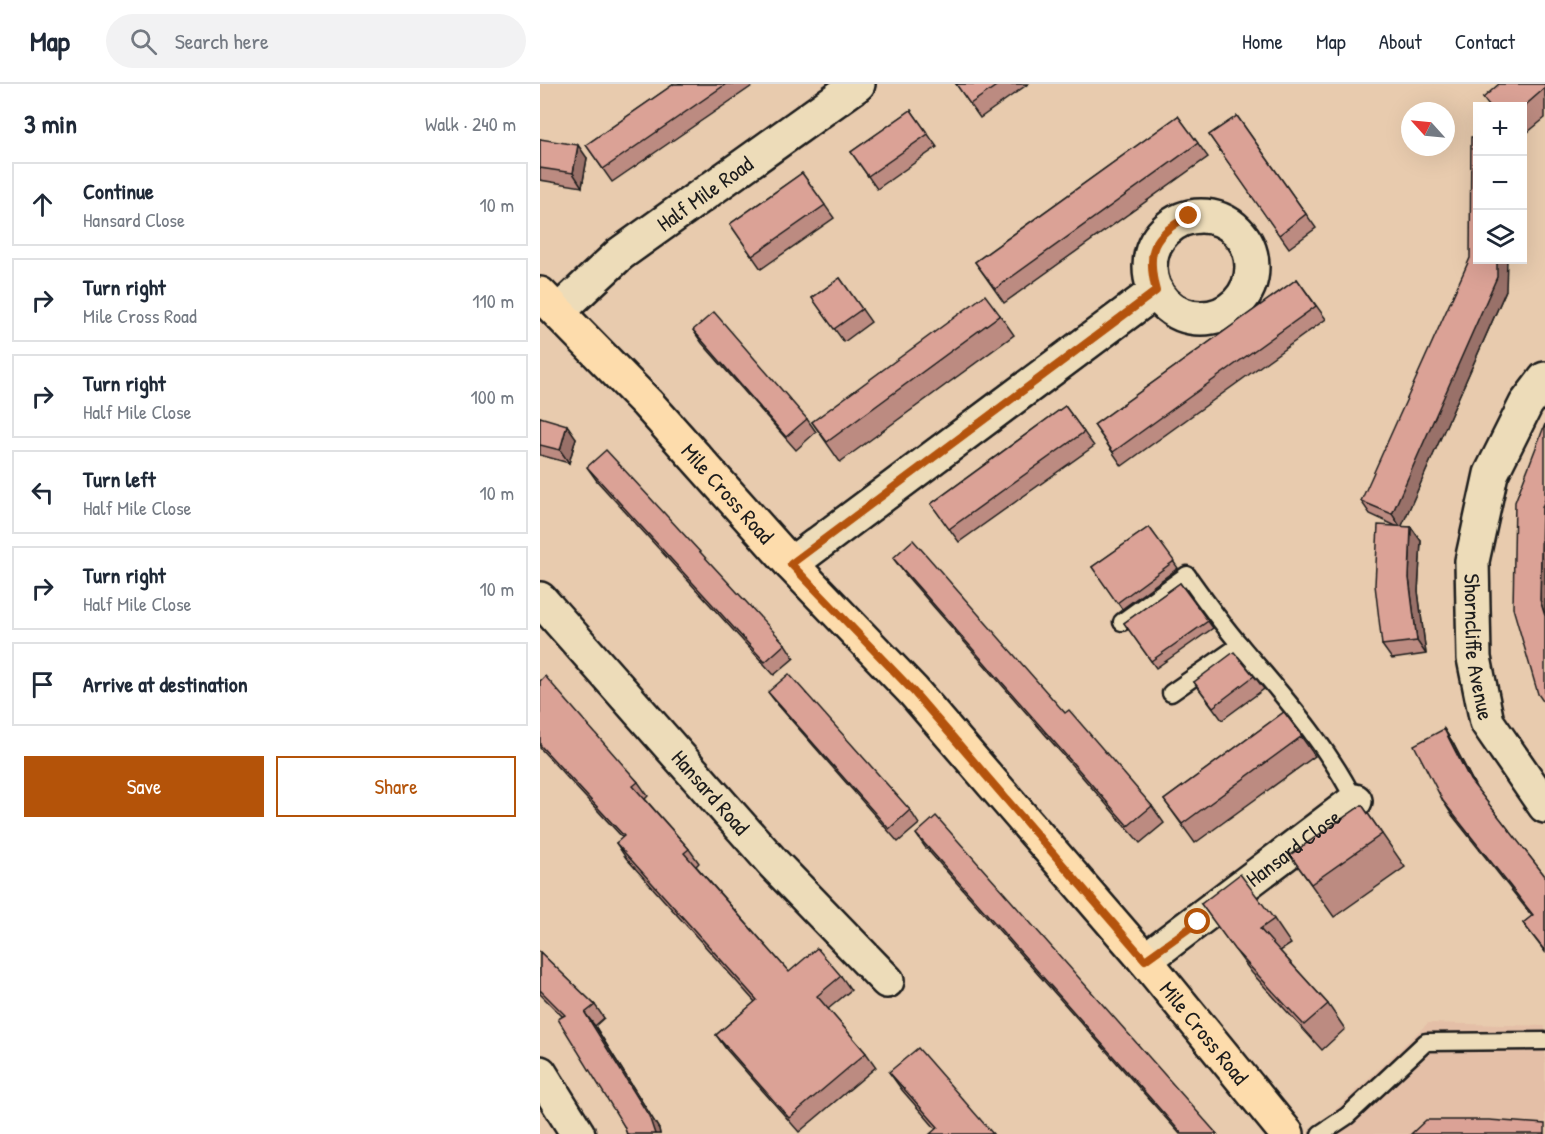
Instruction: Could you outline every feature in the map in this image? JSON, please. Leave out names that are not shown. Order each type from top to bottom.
[{"type":"main road","name":"Mile Cross Road","points":[[545,301],[647,403],[791,564],[913,691],[1145,960],[1287,1134]]},
{"type":"street","name":"Half Mile Road","points":[[545,301],[620,254],[858,84]]},
{"type":"street","points":[[791,564],[1156,291]]},
{"type":"street","name":"Shorncliffe Avenue","points":[[1545,379],[1526,404],[1491,474],[1472,561],[1474,658],[1487,722],[1545,806]]},
{"type":"street","name":"Hansard Road","points":[[540,598],[774,864],[887,981]]},
{"type":"street","name":"Hansard Close","points":[[1145,960],[1355,801]]},
{"type":"street","points":[[540,1072],[578,1134]]},
{"type":"lane","points":[[1122,622],[1187,575],[1340,770],[1355,801]]},
{"type":"lane","points":[[1171,693],[1240,645]]},
{"type":"lane","points":[[1320,1134],[1347,1116],[1426,1042],[1545,1041]]},
{"type":"shaded area","points":[[1428,1023],[1545,1026],[1545,1134],[1333,1134],[1322,1122]]},
{"type":"building","points":[[674,84],[726,84],[603,169],[586,145]]},
{"type":"building","points":[[956,84],[999,84],[970,104]]},
{"type":"building","points":[[1499,84],[1545,84],[1545,88],[1527,104],[1486,102],[1483,98]]},
{"type":"building","points":[[911,110],[928,134],[868,176],[851,152]]},
{"type":"building","points":[[1178,116],[1198,143],[995,289],[975,262]]},
{"type":"building","points":[[1237,116],[1306,214],[1279,235],[1209,135]]},
{"type":"building","points":[[1471,137],[1473,137],[1473,264],[1497,264],[1497,277],[1392,514],[1361,501],[1470,258]]},
{"type":"building","points":[[540,139],[578,145],[573,173],[540,168]]},
{"type":"building","points":[[802,173],[825,205],[752,256],[730,224]]},
{"type":"building","points":[[840,278],[862,309],[834,329],[812,298]]},
{"type":"building","points":[[1297,279],[1316,306],[1113,452],[1094,425]]},
{"type":"building","points":[[985,295],[1000,315],[827,442],[812,422]]},
{"type":"building","points":[[714,312],[807,419],[786,437],[693,330]]},
{"type":"building","points":[[1065,406],[1084,432],[949,529],[931,504]]},
{"type":"building","points":[[540,417],[567,425],[560,450],[540,445]]},
{"type":"building","points":[[1545,424],[1545,499],[1542,508],[1540,600],[1545,616],[1545,704],[1538,694],[1513,608],[1515,502]]},
{"type":"building","points":[[606,450],[785,644],[765,662],[587,467]]},
{"type":"building","points":[[1378,525],[1411,527],[1409,578],[1417,641],[1382,645],[1375,585]]},
{"type":"building","points":[[1149,527],[1174,561],[1117,603],[1092,567]]},
{"type":"building","points":[[913,540],[1065,713],[1069,710],[1152,806],[1128,826],[893,558]]},
{"type":"building","points":[[1180,583],[1208,621],[1151,661],[1124,623]]},
{"type":"building","points":[[1234,652],[1254,676],[1213,707],[1194,682]]},
{"type":"building","points":[[789,674],[910,810],[889,829],[768,692]]},
{"type":"building","points":[[545,676],[638,782],[633,786],[689,849],[684,853],[789,972],[817,948],[841,976],[817,996],[866,1053],[789,1118],[716,1035],[757,1000],[616,843],[624,836],[540,745],[540,681]]},
{"type":"building","points":[[1284,712],[1302,736],[1182,824],[1164,800]]},
{"type":"building","points":[[1444,729],[1470,780],[1545,876],[1545,951],[1523,923],[1533,915],[1443,801],[1414,745]]},
{"type":"building","points":[[1362,805],[1382,834],[1311,884],[1290,855]]},
{"type":"building","points":[[936,816],[1217,1134],[1182,1134],[916,834]]},
{"type":"building","points":[[1240,874],[1274,919],[1260,929],[1328,1004],[1304,1025],[1234,949],[1201,904]]},
{"type":"building","points":[[540,952],[595,1005],[585,1013],[649,1116],[655,1134],[627,1134],[558,1019],[565,1015],[540,990]]},
{"type":"building","points":[[918,1048],[993,1134],[930,1134],[938,1127],[889,1072]]},
{"type":"building","points":[[1426,1120],[1489,1120],[1545,1124],[1545,1134],[1411,1134]]},
{"type":"route","points":[[1189,216],[1170,226],[1156,242],[1150,266],[1156,291],[791,564],[913,691],[1145,960],[1198,922]]}]
